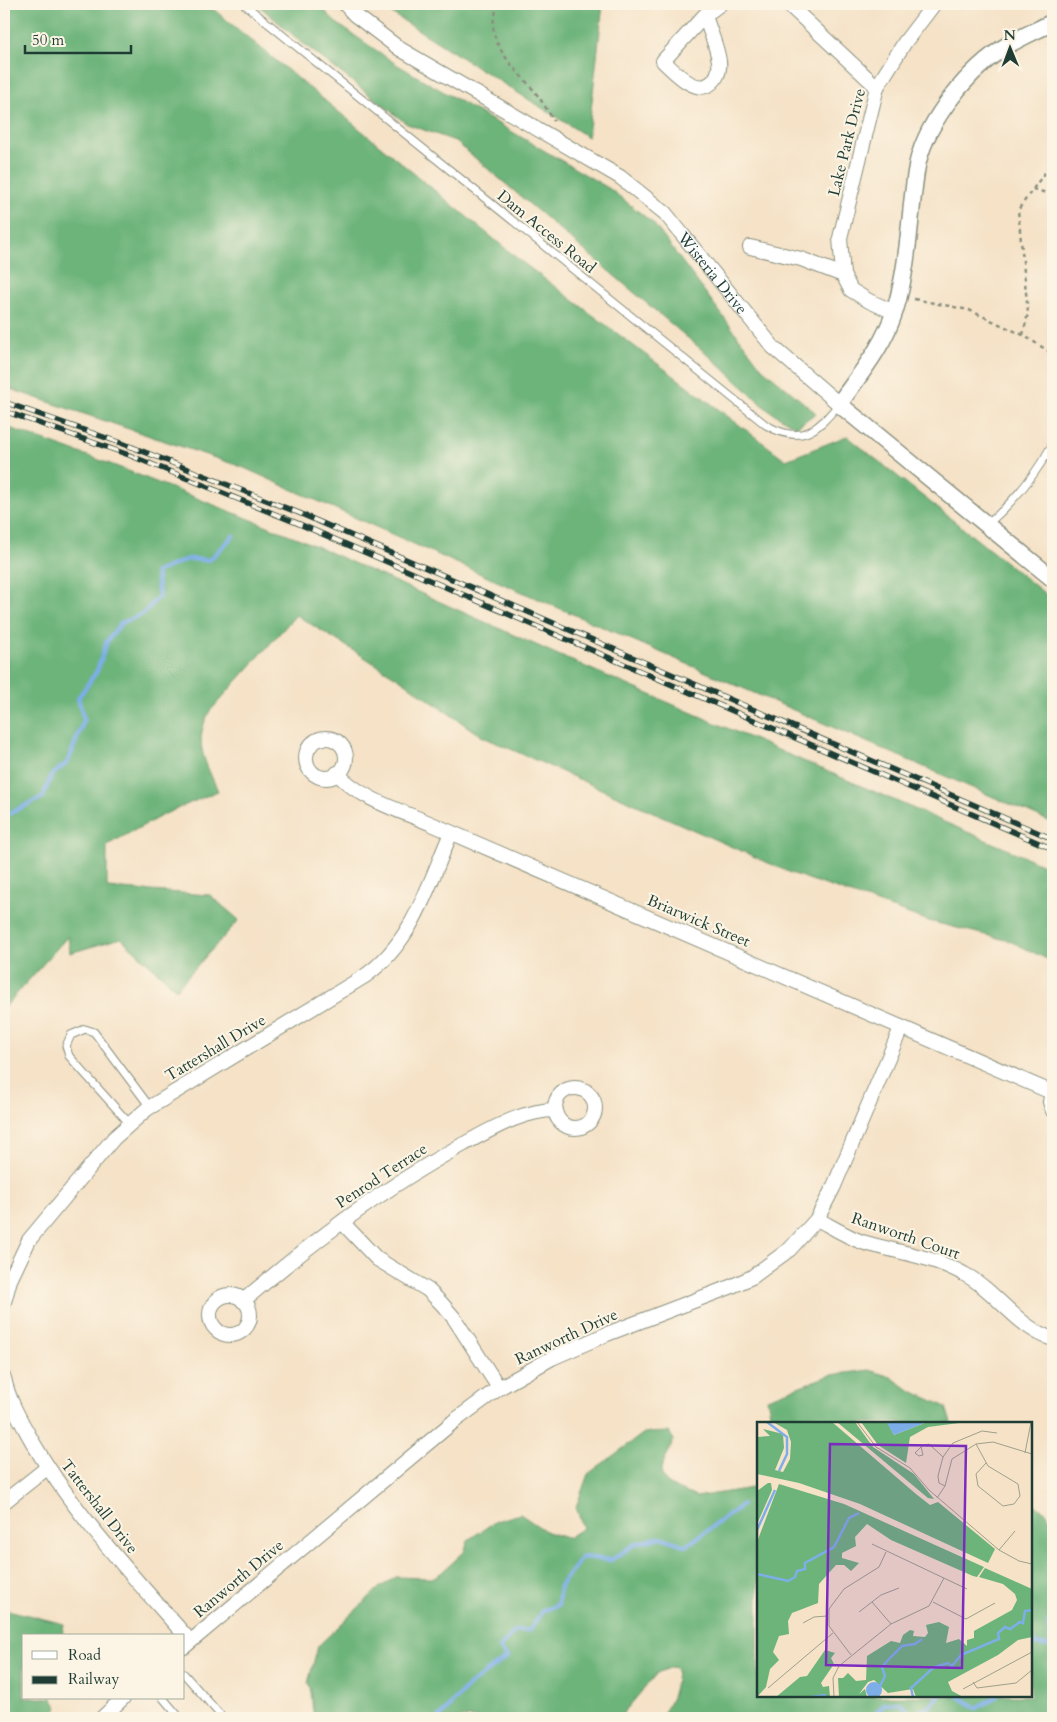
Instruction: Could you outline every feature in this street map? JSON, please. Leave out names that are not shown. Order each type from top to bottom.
[{"type":"street","name":"Wisteria Drive","points":[[345,4],[356,15],[400,49],[628,183],[665,214],[773,347],[839,404],[1053,579]]},
{"type":"street","points":[[705,15],[719,61],[719,73],[711,84],[700,87],[690,84],[663,61],[705,15],[720,4]]},
{"type":"street","points":[[788,4],[876,87]]},
{"type":"street","name":"Lake Park Drive","points":[[843,275],[840,238],[876,87],[905,42],[934,4]]},
{"type":"street","points":[[839,404],[878,348],[894,312],[904,276],[916,170],[928,136],[946,105],[971,74],[1000,50],[1053,22]]},
{"type":"street","points":[[750,247],[801,259],[843,275],[851,290],[869,301],[894,312]]},
{"type":"street","name":"Briarwick Street","points":[[337,773],[347,784],[362,793],[451,833],[902,1028],[1052,1090]]},
{"type":"street","name":"Tattershall Drive","points":[[4,1302],[10,1280],[29,1240],[86,1171],[129,1124],[150,1107],[365,976],[385,961],[402,941],[416,917],[451,833]]},
{"type":"street","name":"Ranworth Drive","points":[[187,1644],[453,1422],[499,1388],[573,1348],[752,1277],[790,1249],[817,1219],[834,1186],[902,1028]]},
{"type":"street","points":[[1052,1090],[1050,1102],[1053,1111]]},
{"type":"street","name":"Penrod Terrace","points":[[243,1301],[293,1258],[390,1187],[476,1137],[532,1112],[556,1110]]},
{"type":"street","name":"Ranworth Court","points":[[817,1219],[860,1241],[920,1255],[965,1274],[985,1288],[1036,1332],[1053,1339]]},
{"type":"street","points":[[342,1222],[377,1259],[428,1290],[442,1304],[499,1388]]},
{"type":"street","name":"Tattershall Drive","points":[[4,1378],[19,1417],[48,1467],[118,1559],[179,1634]]},
{"type":"street","points":[[4,1502],[48,1467]]},
{"type":"street","points":[[102,1718],[121,1700]]},
{"type":"lane","name":"Dam Access Road","points":[[244,4],[766,425],[788,434],[804,434],[818,428],[839,404]]},
{"type":"lane","points":[[986,525],[1019,494],[1041,466],[1053,442]]},
{"type":"lane","points":[[129,1124],[68,1056],[66,1046],[71,1034],[85,1029],[94,1032],[150,1107]]},
{"type":"lane","points":[[185,1675],[223,1718]]},
{"type":"lane","points":[[165,1700],[180,1718]]},
{"type":"path","points":[[500,4],[494,13],[492,29],[497,46],[537,95],[554,121]]},
{"type":"path","points":[[1024,335],[1028,313],[1018,210],[1053,162]]},
{"type":"path","points":[[1032,189],[1053,195]]},
{"type":"path","points":[[899,295],[969,310],[1024,335],[1053,354]]},
{"type":"green space","points":[[4,4],[207,4],[522,262],[786,460],[847,436],[1053,600],[1053,823],[492,579],[242,467],[4,387]]},
{"type":"green space","points":[[257,4],[319,4],[335,22],[396,64],[610,189],[653,223],[762,368],[816,413],[796,427],[768,410],[715,361],[455,141],[407,124],[301,42]]},
{"type":"green space","points":[[377,4],[603,4],[588,137]]},
{"type":"green space","points":[[4,426],[113,465],[300,539],[556,654],[1053,869],[1053,962],[1010,941],[929,921],[791,873],[481,736],[398,678],[296,615],[210,711],[205,722],[202,732],[202,751],[218,791],[165,814],[107,845],[107,888],[210,895],[239,920],[176,989],[121,938],[70,953],[68,936],[4,1008]]},
{"type":"green space","points":[[869,1370],[891,1377],[908,1389],[946,1407],[951,1422],[772,1422],[767,1398],[831,1375]]},
{"type":"green space","points":[[669,1432],[674,1440],[661,1468],[662,1477],[669,1485],[696,1497],[757,1487],[757,1697],[1032,1697],[1032,1503],[1047,1513],[1053,1527],[1053,1718],[659,1718],[670,1701],[676,1683],[677,1669],[672,1667],[657,1673],[619,1718],[315,1718],[308,1683],[318,1646],[379,1588],[396,1577],[432,1578],[441,1573],[464,1552],[468,1540],[496,1521],[520,1514],[547,1532],[567,1538],[583,1528],[576,1507],[588,1474],[644,1433]]},
{"type":"green space","points":[[4,1609],[64,1624],[62,1634],[22,1634],[22,1700],[53,1700],[58,1708],[51,1718],[4,1718]]},
{"type":"waterway","points":[[4,816],[43,797],[51,776],[68,762],[84,720],[78,698],[97,671],[107,641],[121,623],[143,614],[159,596],[156,572],[188,559],[209,560],[233,536]]},
{"type":"waterway","points":[[439,1718],[467,1687],[507,1657],[499,1648],[515,1631],[530,1630],[542,1611],[558,1605],[560,1586],[582,1557],[611,1560],[635,1544],[661,1537],[686,1546],[742,1505]]},
{"type":"waterway","points":[[1032,1644],[1051,1646],[1048,1622],[1053,1620]]},
{"type":"waterway","points":[[872,1718],[884,1704],[900,1703],[914,1715],[932,1704],[938,1697]]},
{"type":"waterway","points":[[960,1697],[977,1708],[995,1697]]},
{"type":"waterway","points":[[844,1718],[852,1716],[859,1718]]},
{"type":"railway","points":[[4,402],[132,447],[299,513],[1053,839]]},
{"type":"railway","points":[[4,411],[129,455],[297,523],[1053,849]]}]
